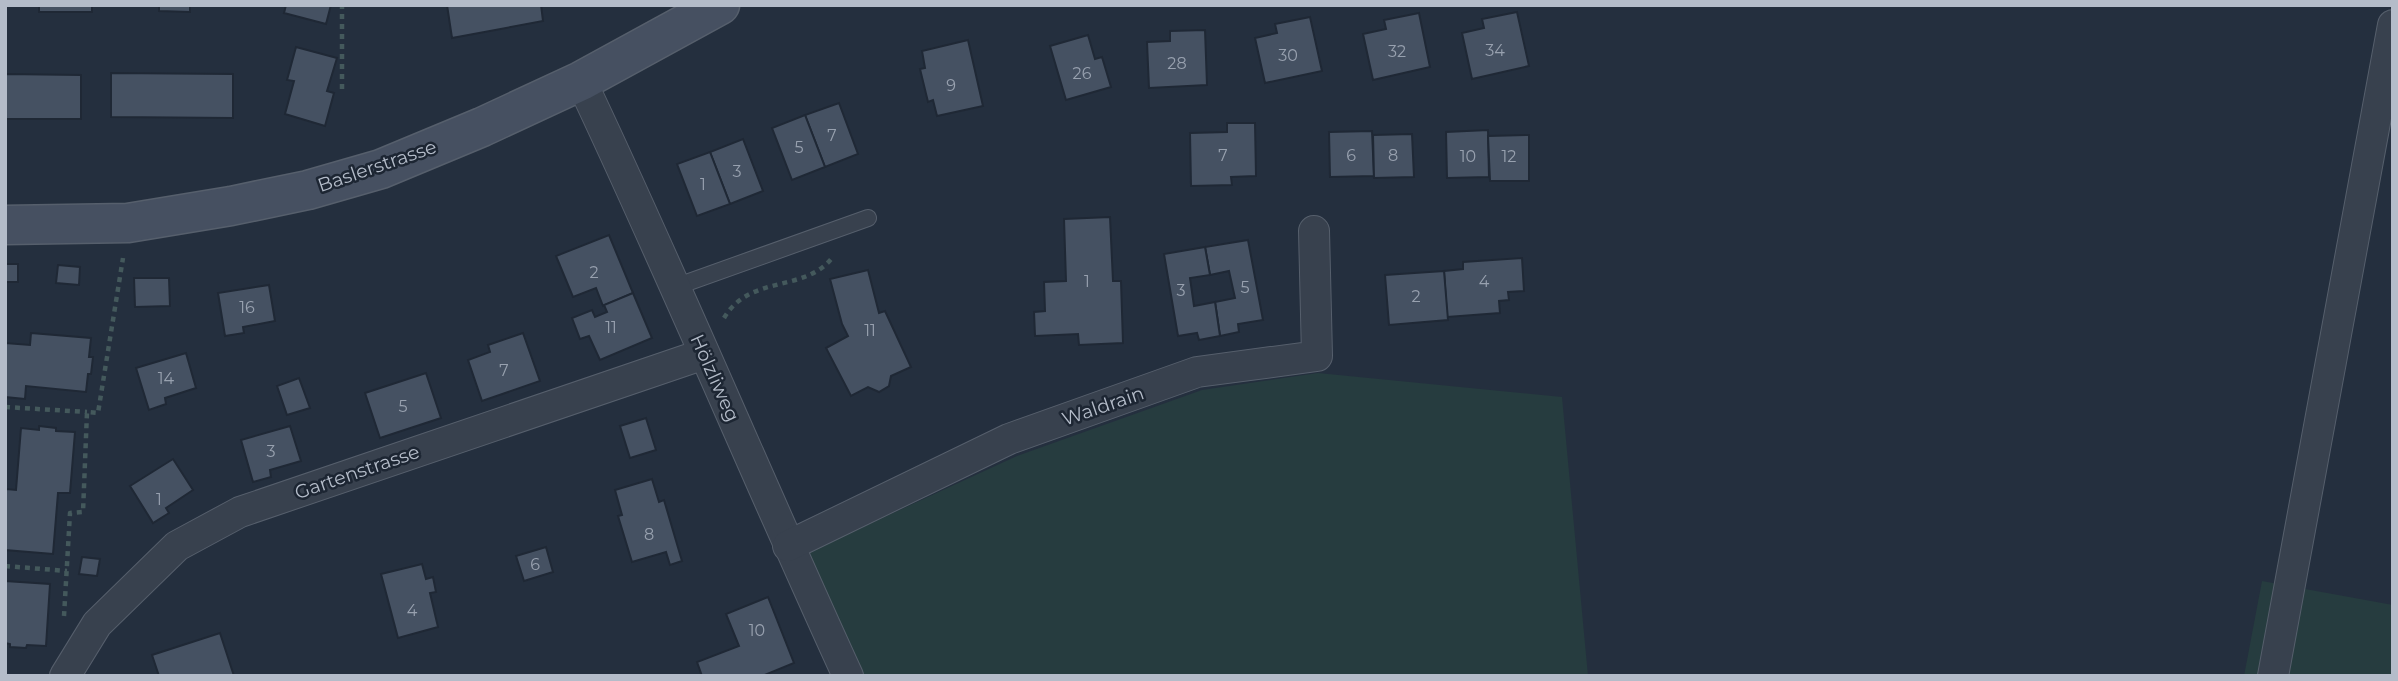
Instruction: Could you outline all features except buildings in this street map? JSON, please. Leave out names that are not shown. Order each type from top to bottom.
[{"type":"main road","name":"Baslerstrasse","points":[[5,225],[128,223],[295,193],[381,169],[482,127],[581,81],[720,5]]},
{"type":"street","points":[[2273,676],[2393,24]]},
{"type":"street","name":"Hölzliweg","points":[[581,81],[848,676]]},
{"type":"street","name":"Waldrain","points":[[788,546],[1009,439],[1197,372],[1317,356],[1314,231]]},
{"type":"street","name":"Gartenstrasse","points":[[65,676],[97,624],[177,546],[240,512],[706,359]]},
{"type":"lane","points":[[675,286],[868,218]]},
{"type":"path","points":[[342,5],[342,89]]},
{"type":"path","points":[[5,407],[98,413],[128,223]]},
{"type":"path","points":[[706,359],[720,358],[720,326],[726,314],[754,290],[820,271],[836,254],[830,232]]},
{"type":"path","points":[[63,624],[70,513],[83,512],[87,412]]},
{"type":"path","points":[[5,566],[67,571]]},
{"type":"green space","points":[[1318,373],[1562,397],[1588,676],[859,676],[804,554],[1017,456],[1202,390]]},
{"type":"green space","points":[[2262,581],[2393,605],[2393,676],[2244,676]]}]
